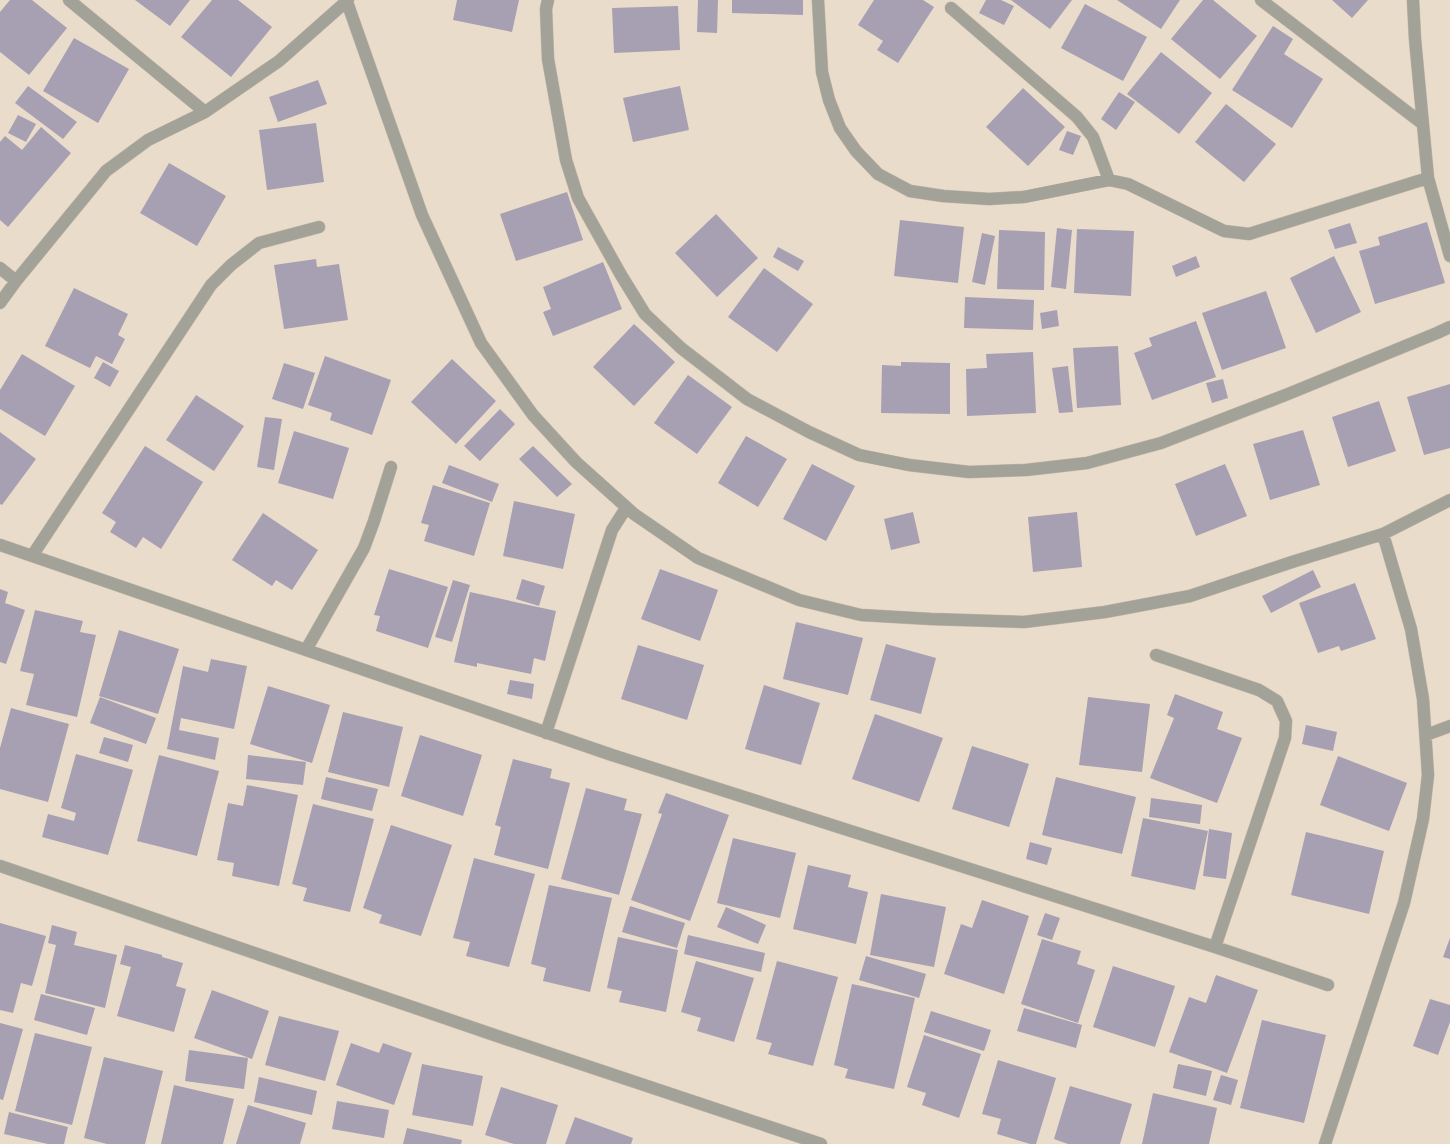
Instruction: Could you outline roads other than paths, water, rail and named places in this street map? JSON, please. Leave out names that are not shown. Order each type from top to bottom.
[{"type":"street","points":[[69,0],[205,112]]},
{"type":"street","points":[[548,0],[546,9],[548,59],[566,160],[578,198],[621,275],[645,314],[680,348],[747,399],[809,432],[859,454],[909,465],[969,472],[1026,470],[1087,463],[1161,443],[1288,394],[1450,327]]},
{"type":"street","points":[[818,0],[822,72],[829,100],[840,128],[856,151],[878,174],[910,191],[943,196],[989,199],[1024,197],[1109,180],[1128,184],[1224,231],[1249,234],[1428,178]]},
{"type":"street","points":[[1261,0],[1423,124]]},
{"type":"street","points":[[1413,0],[1415,39],[1428,178],[1450,256]]},
{"type":"street","points":[[0,303],[16,281],[106,171],[148,140],[205,112],[279,61],[347,1],[422,215],[481,343],[533,415],[576,462],[626,508],[698,558],[799,600],[861,615],[1024,622],[1120,610],[1190,596],[1383,534],[1450,500]]},
{"type":"street","points":[[951,8],[1078,117],[1093,137],[1109,180]]},
{"type":"street","points":[[32,556],[211,285],[231,265],[260,243],[319,227]]},
{"type":"street","points":[[0,268],[16,281]]},
{"type":"street","points":[[306,650],[364,548],[391,467]]},
{"type":"street","points":[[546,733],[612,530],[626,508]]},
{"type":"street","points":[[1325,1144],[1404,903],[1423,819],[1428,775],[1423,699],[1411,629],[1383,534]]},
{"type":"street","points":[[0,545],[546,733],[1215,947],[1328,985]]},
{"type":"street","points":[[1156,655],[1259,690],[1277,701],[1286,721],[1285,738],[1215,947]]},
{"type":"street","points":[[1426,735],[1450,726]]},
{"type":"street","points":[[0,866],[506,1039],[820,1144]]}]
